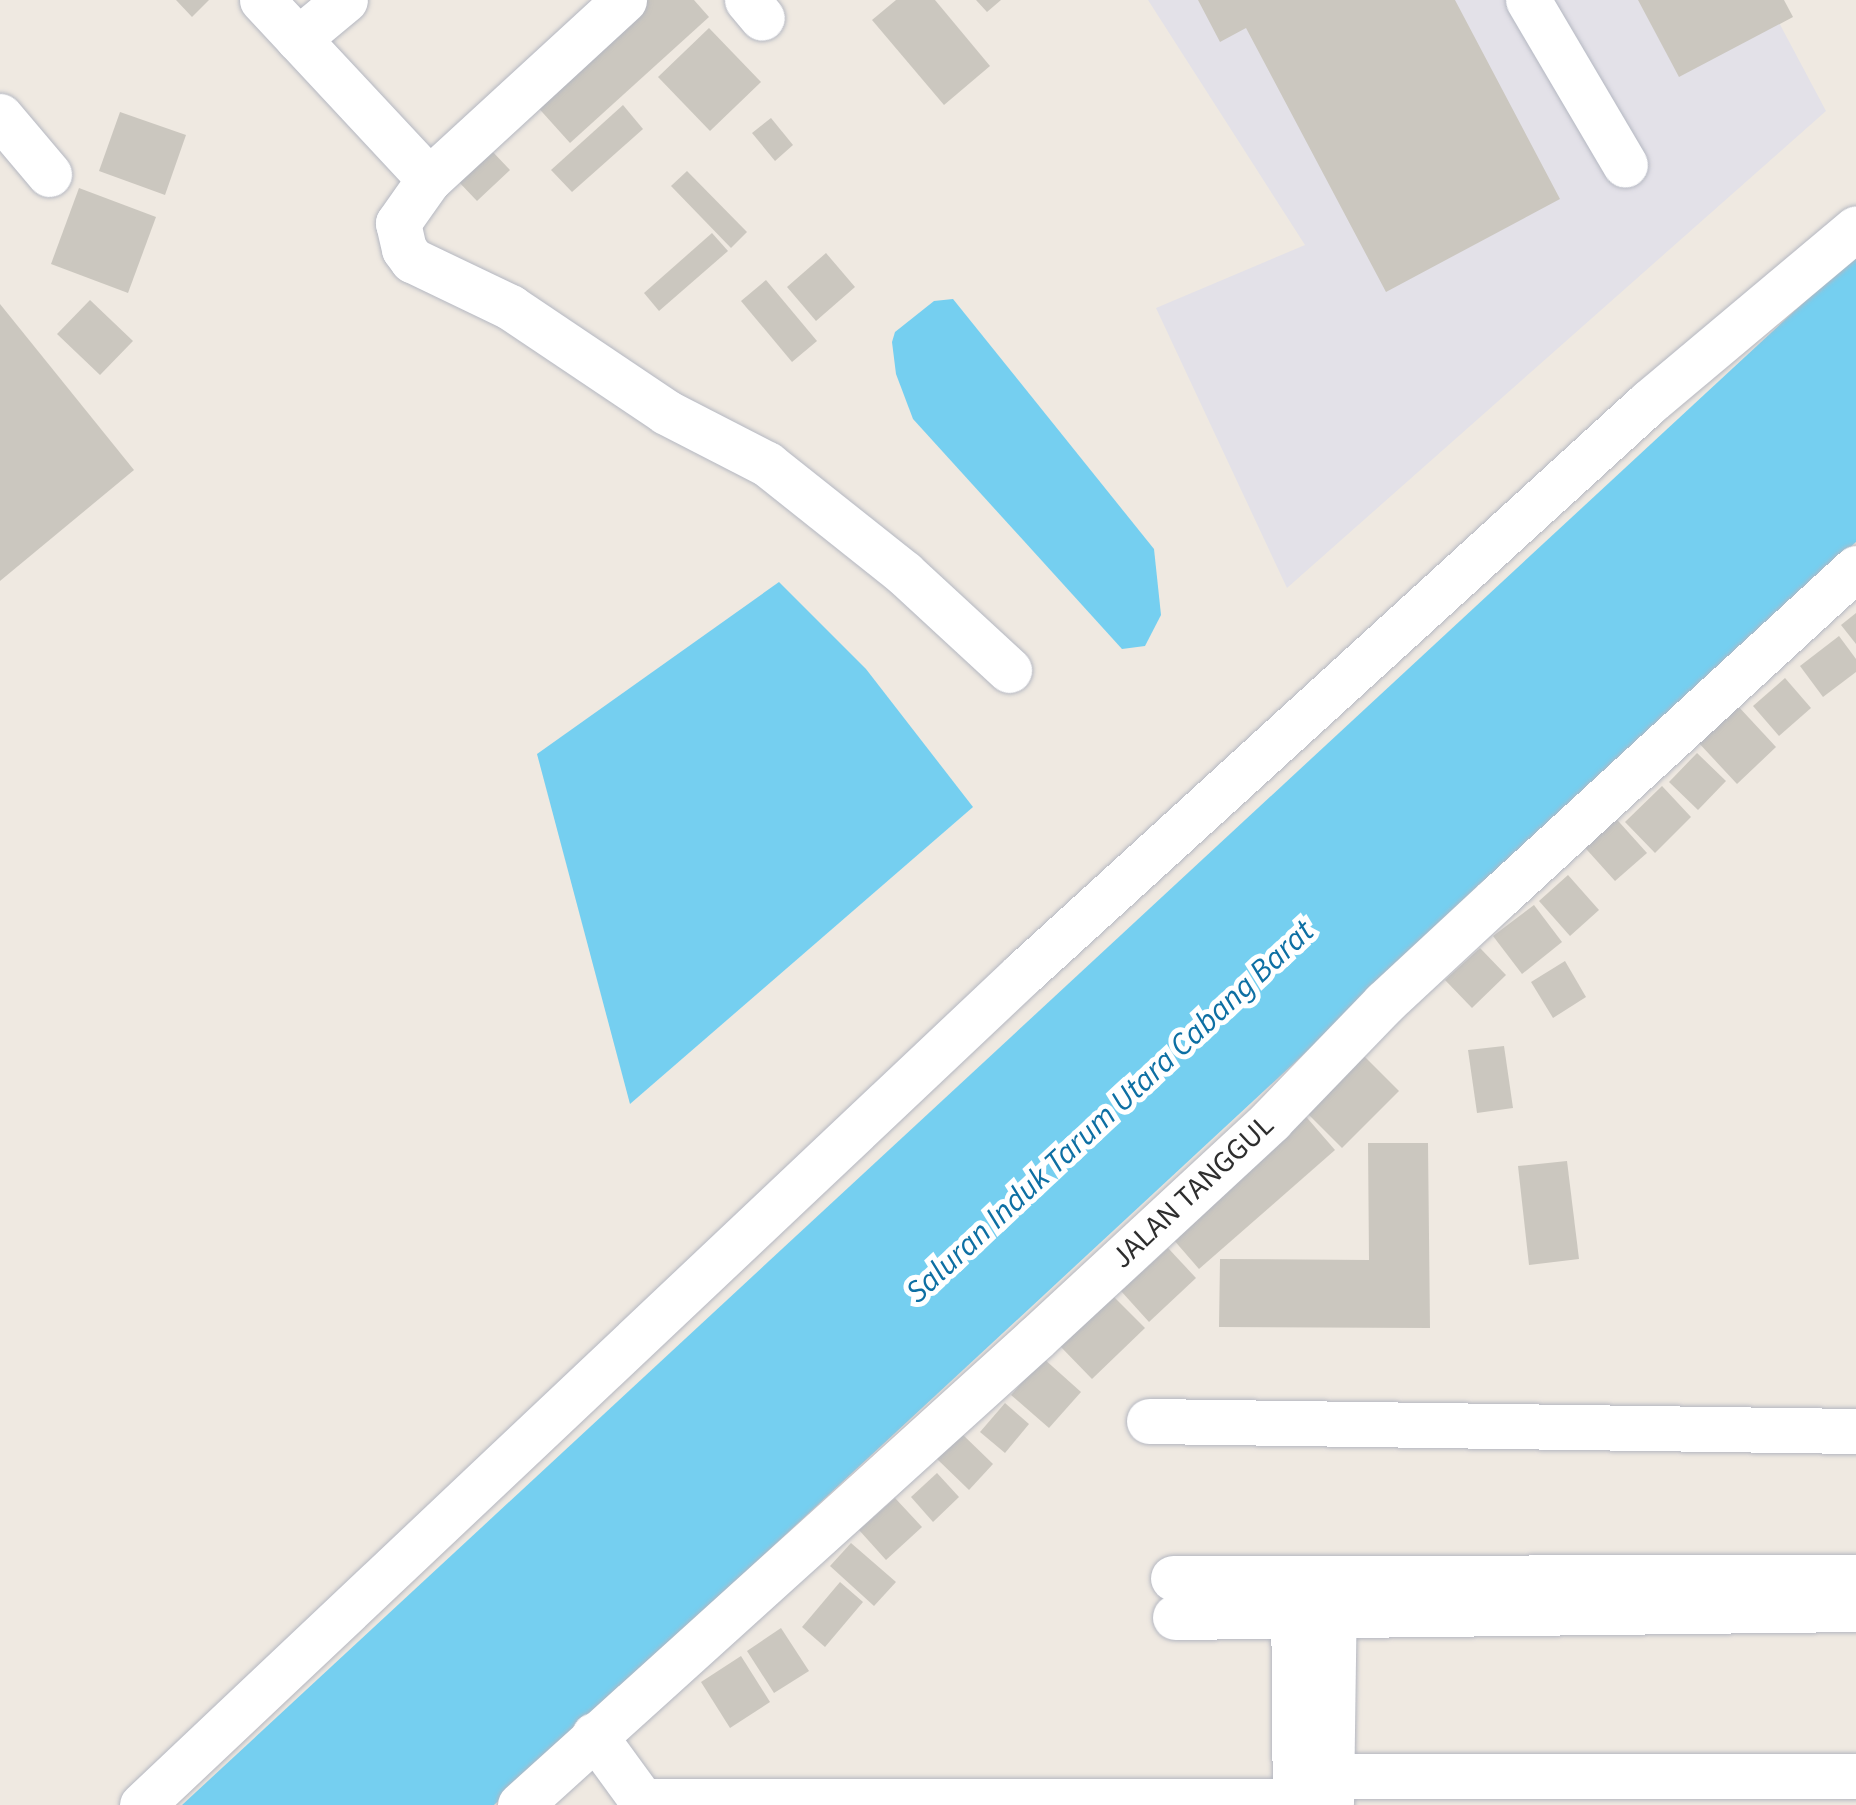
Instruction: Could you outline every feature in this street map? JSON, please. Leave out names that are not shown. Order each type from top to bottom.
[{"type":"street","points":[[262,0],[429,179]]},
{"type":"street","points":[[298,38],[345,0]]},
{"type":"street","points":[[624,0],[429,179],[398,223],[404,248],[412,260],[510,306],[666,412],[767,464],[904,574],[1009,670]]},
{"type":"street","points":[[1528,0],[1625,165]]},
{"type":"street","points":[[0,116],[48,174]]},
{"type":"street","points":[[142,1805],[1022,974],[1649,402],[1856,228]]},
{"type":"street","name":"JALAN TANGGUL","points":[[520,1805],[1272,1120],[1482,912],[1856,568]]},
{"type":"street","points":[[1149,1421],[1856,1431]]},
{"type":"street","points":[[1174,1598],[1856,1576]]},
{"type":"street","points":[[1313,1595],[1856,1609]]},
{"type":"street","points":[[1310,1792],[1313,1595]]},
{"type":"street","points":[[594,1735],[645,1803],[1310,1792],[1856,1776]]},
{"type":"shaded area","points":[[1148,0],[1767,0],[1826,111],[1287,588],[1156,308],[1305,245]]},
{"type":"water","name":"Saluran Induk Tarum Utara Cabang Barat","points":[[1856,254],[1856,542],[494,1805],[182,1805]]},
{"type":"water","points":[[953,299],[1154,549],[1161,615],[1145,646],[1122,649],[913,419],[896,374],[892,342],[895,332],[934,301]]},
{"type":"water","points":[[779,582],[866,669],[973,807],[630,1104],[537,754]]},
{"type":"building","points":[[176,0],[209,0],[192,17]]},
{"type":"building","points":[[648,0],[694,0],[709,17],[570,143],[534,103]]},
{"type":"building","points":[[896,0],[935,0],[990,66],[944,105],[872,20]]},
{"type":"building","points":[[976,0],[1001,0],[987,12]]},
{"type":"building","points":[[1198,0],[1455,0],[1560,199],[1386,292],[1246,28],[1220,42]]},
{"type":"building","points":[[1638,0],[1784,0],[1793,17],[1679,77]]},
{"type":"building","points":[[709,28],[761,82],[710,131],[658,77]]},
{"type":"building","points":[[623,105],[643,129],[572,192],[551,170]]},
{"type":"building","points":[[120,112],[186,135],[165,195],[99,171]]},
{"type":"building","points":[[771,118],[793,145],[775,161],[752,133]]},
{"type":"building","points":[[490,149],[510,170],[477,201],[457,180]]},
{"type":"building","points":[[687,171],[747,232],[731,248],[671,186]]},
{"type":"building","points":[[79,188],[156,217],[128,293],[51,264]]},
{"type":"building","points":[[712,233],[728,251],[659,311],[644,293]]},
{"type":"building","points":[[826,253],[855,287],[816,321],[787,287]]},
{"type":"building","points":[[766,280],[817,341],[792,362],[741,301]]},
{"type":"building","points":[[90,300],[133,341],[100,375],[57,334]]},
{"type":"building","points":[[0,304],[134,470],[0,581]]},
{"type":"building","points":[[1856,613],[1856,644],[1841,625]]},
{"type":"building","points":[[1839,636],[1856,659],[1856,672],[1823,697],[1800,666]]},
{"type":"building","points":[[1785,678],[1811,708],[1779,736],[1753,706]]},
{"type":"building","points":[[1737,705],[1776,747],[1737,784],[1697,741]]},
{"type":"building","points":[[1697,753],[1726,781],[1698,810],[1669,782]]},
{"type":"building","points":[[1662,786],[1691,817],[1655,853],[1625,822]]},
{"type":"building","points":[[1611,813],[1647,853],[1615,881],[1579,841]]},
{"type":"building","points":[[1568,875],[1599,910],[1570,936],[1539,901]]},
{"type":"building","points":[[1534,905],[1562,942],[1522,974],[1493,936]]},
{"type":"building","points":[[1480,948],[1506,975],[1472,1008],[1445,980]]},
{"type":"building","points":[[1565,961],[1586,997],[1553,1018],[1531,982]]},
{"type":"building","points":[[1504,1046],[1513,1108],[1477,1113],[1468,1050]]},
{"type":"building","points":[[1362,1054],[1399,1091],[1342,1148],[1305,1111]]},
{"type":"building","points":[[1302,1112],[1335,1150],[1199,1269],[1166,1231]]},
{"type":"building","points":[[1368,1143],[1428,1143],[1430,1328],[1219,1327],[1220,1259],[1369,1260]]},
{"type":"building","points":[[1567,1161],[1579,1259],[1529,1265],[1518,1166]]},
{"type":"building","points":[[1168,1248],[1196,1278],[1149,1322],[1121,1291]]},
{"type":"building","points":[[1111,1294],[1145,1328],[1092,1379],[1059,1345]]},
{"type":"building","points":[[1043,1358],[1081,1392],[1049,1428],[1011,1395]]},
{"type":"building","points":[[1005,1403],[1029,1424],[1005,1453],[980,1432]]},
{"type":"building","points":[[960,1432],[993,1464],[969,1490],[936,1458]]},
{"type":"building","points":[[937,1473],[959,1497],[933,1522],[911,1497]]},
{"type":"building","points":[[895,1498],[922,1527],[886,1560],[859,1530]]},
{"type":"building","points":[[851,1543],[896,1582],[874,1606],[830,1566]]},
{"type":"building","points":[[840,1582],[863,1602],[825,1647],[802,1627]]},
{"type":"building","points":[[781,1628],[809,1671],[774,1693],[747,1651]]},
{"type":"building","points":[[741,1656],[770,1702],[730,1728],[701,1682]]}]
